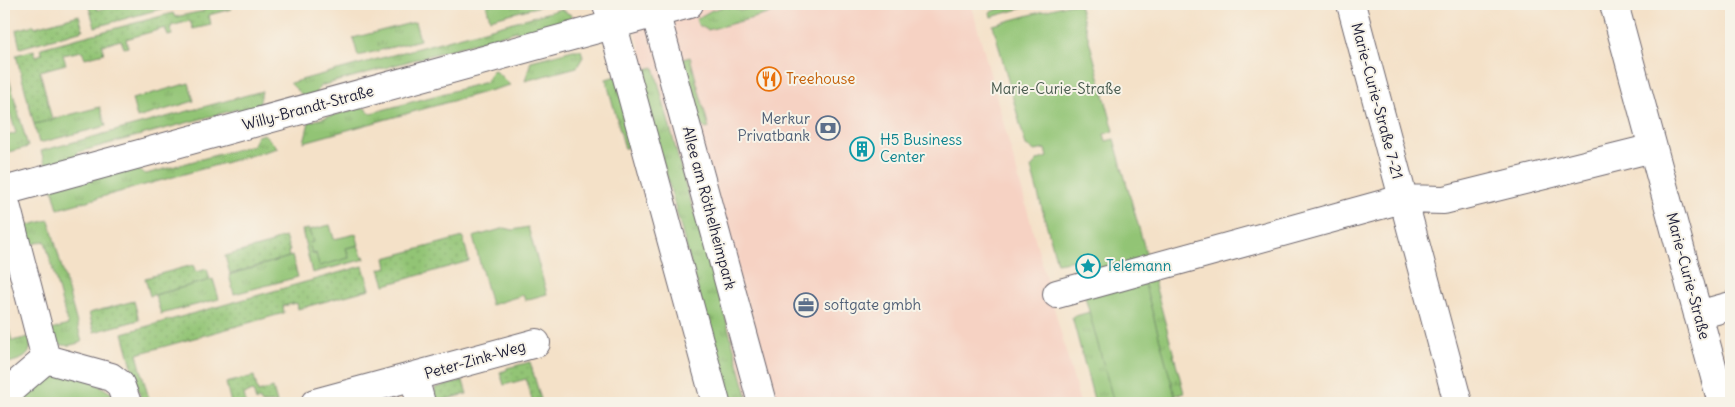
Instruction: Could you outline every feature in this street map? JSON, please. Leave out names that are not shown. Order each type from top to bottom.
[{"type":"street","points":[[690,4],[610,14],[716,403]]},
{"type":"street","name":"Marie-Curie-Straße 7-21","points":[[1351,4],[1402,199]]},
{"type":"street","name":"Marie-Curie-Straße","points":[[1614,4],[1722,403]]},
{"type":"street","name":"Allee am Röthelheimpark","points":[[654,8],[762,403]]},
{"type":"street","name":"Willy-Brandt-Straße","points":[[4,192],[610,14]]},
{"type":"street","points":[[1057,294],[1402,199],[1444,200],[1653,148]]},
{"type":"street","points":[[4,198],[46,360]]},
{"type":"street","points":[[1402,199],[1458,403]]},
{"type":"street","points":[[1698,315],[1731,306]]},
{"type":"street","name":"Peter-Zink-Weg","points":[[315,403],[536,343]]},
{"type":"street","points":[[4,395],[46,360]]},
{"type":"street","points":[[46,360],[111,377],[120,384],[127,403]]},
{"type":"street","name":"Peter-Zink-Weg","points":[[414,377],[421,403]]},
{"type":"shaded area","points":[[628,4],[971,4],[1080,403],[737,403]]},
{"type":"green space","points":[[88,4],[95,4],[97,10],[119,4],[170,4],[171,6],[95,27]]},
{"type":"green space","points":[[203,4],[230,4],[231,9],[209,15],[211,25],[193,29],[190,21],[171,26],[172,35],[168,36],[165,28],[126,39],[128,47],[124,48],[121,40],[102,45],[104,53],[85,58],[82,51],[63,55],[66,64],[40,71],[52,120],[34,124],[16,55],[34,50],[36,56],[42,54],[41,48],[173,13],[175,17],[204,11]]},
{"type":"green space","points":[[486,4],[548,4],[490,19]]},
{"type":"green space","points":[[767,4],[806,4],[708,30],[698,25],[696,19],[712,10],[730,5],[740,11]]},
{"type":"green space","points":[[1015,4],[1037,4],[991,17],[990,12]]},
{"type":"green space","points":[[1070,4],[1079,4],[1114,131],[1104,134],[1106,141],[1114,139],[1148,260],[1139,263],[1177,403],[1114,403],[1075,260],[1057,263],[1031,168],[1038,160],[1047,157],[1045,149],[1035,151],[1026,146],[993,25]]},
{"type":"green space","points":[[561,9],[571,15],[573,22],[528,37],[517,31],[320,86],[315,96],[305,98],[290,83]]},
{"type":"green space","points":[[79,15],[83,30],[20,48],[16,30]]},
{"type":"green space","points":[[415,22],[420,40],[358,56],[353,38]]},
{"type":"green space","points":[[573,50],[581,50],[583,57],[577,67],[525,81],[531,61]]},
{"type":"green space","points":[[690,57],[709,128],[706,129],[696,122],[679,60]]},
{"type":"green space","points":[[4,61],[28,147],[4,153],[4,137],[16,133],[10,113],[4,115],[4,106],[8,104],[4,89]]},
{"type":"green space","points":[[654,67],[687,191],[703,236],[749,403],[729,403],[638,71]]},
{"type":"green space","points":[[495,70],[510,85],[304,142],[309,122],[363,107],[371,113],[486,82],[492,71]]},
{"type":"green space","points":[[616,76],[633,138],[625,149],[606,79]]},
{"type":"green space","points":[[189,83],[194,101],[137,118],[132,99]]},
{"type":"green space","points":[[262,91],[258,111],[246,114],[238,109],[78,152],[72,162],[48,173],[41,151]]},
{"type":"green space","points":[[100,107],[106,126],[39,143],[34,124]]},
{"type":"green space","points":[[264,134],[278,148],[58,209],[52,187],[135,169],[146,174],[253,145],[257,136]]},
{"type":"green space","points":[[49,220],[82,342],[71,345],[63,345],[56,341],[51,330],[68,325],[45,241],[25,246],[21,227]]},
{"type":"green space","points":[[330,225],[334,239],[356,234],[359,245],[346,248],[349,258],[319,266],[316,253],[312,254],[309,243],[313,242],[309,230]]},
{"type":"green space","points":[[528,227],[547,294],[525,300],[523,295],[491,305],[473,237],[505,228],[513,230]]},
{"type":"green space","points":[[309,229],[313,242],[310,243],[313,254],[349,258],[346,248],[358,245],[365,259],[312,273],[302,230]]},
{"type":"green space","points":[[285,237],[290,251],[288,251],[289,257],[230,274],[225,256],[273,243],[272,241]]},
{"type":"green space","points":[[463,237],[469,261],[385,285],[380,269],[387,267],[385,258]]},
{"type":"green space","points":[[292,256],[298,277],[234,294],[229,275]]},
{"type":"green space","points":[[193,265],[196,272],[207,269],[210,280],[150,296],[145,278]]},
{"type":"green space","points":[[363,266],[370,289],[298,309],[297,303],[283,306],[284,313],[137,354],[150,403],[142,403],[123,333]]},
{"type":"green space","points":[[1153,277],[1184,393],[1147,403],[1095,403],[1072,317],[1093,311]]},
{"type":"green space","points":[[213,279],[219,299],[161,314],[155,295]]},
{"type":"green space","points":[[134,301],[139,320],[94,332],[89,313]]},
{"type":"green space","points":[[4,313],[12,341],[29,337],[30,343],[29,353],[26,356],[8,363],[4,348]]},
{"type":"green space","points":[[530,362],[542,403],[533,403],[526,379],[504,385],[500,372],[507,370],[507,368]]},
{"type":"green space","points":[[74,370],[121,399],[122,403],[19,403],[31,384]]},
{"type":"green space","points":[[254,376],[258,392],[273,388],[277,403],[261,403],[260,399],[256,401],[253,391],[244,394],[246,403],[231,403],[226,383]]},
{"type":"green space","points":[[463,381],[467,394],[443,400],[443,403],[431,403],[429,396],[435,395],[435,388]]},
{"type":"place","name":"Treehouse","points":[[769,79]]},
{"type":"place","name":"Merkur Privatbank","points":[[828,128]]},
{"type":"place","name":"H5 Business Center","points":[[862,149]]},
{"type":"place","name":"Telemann","points":[[1088,266]]},
{"type":"place","name":"softgate gmbh","points":[[806,305]]}]
